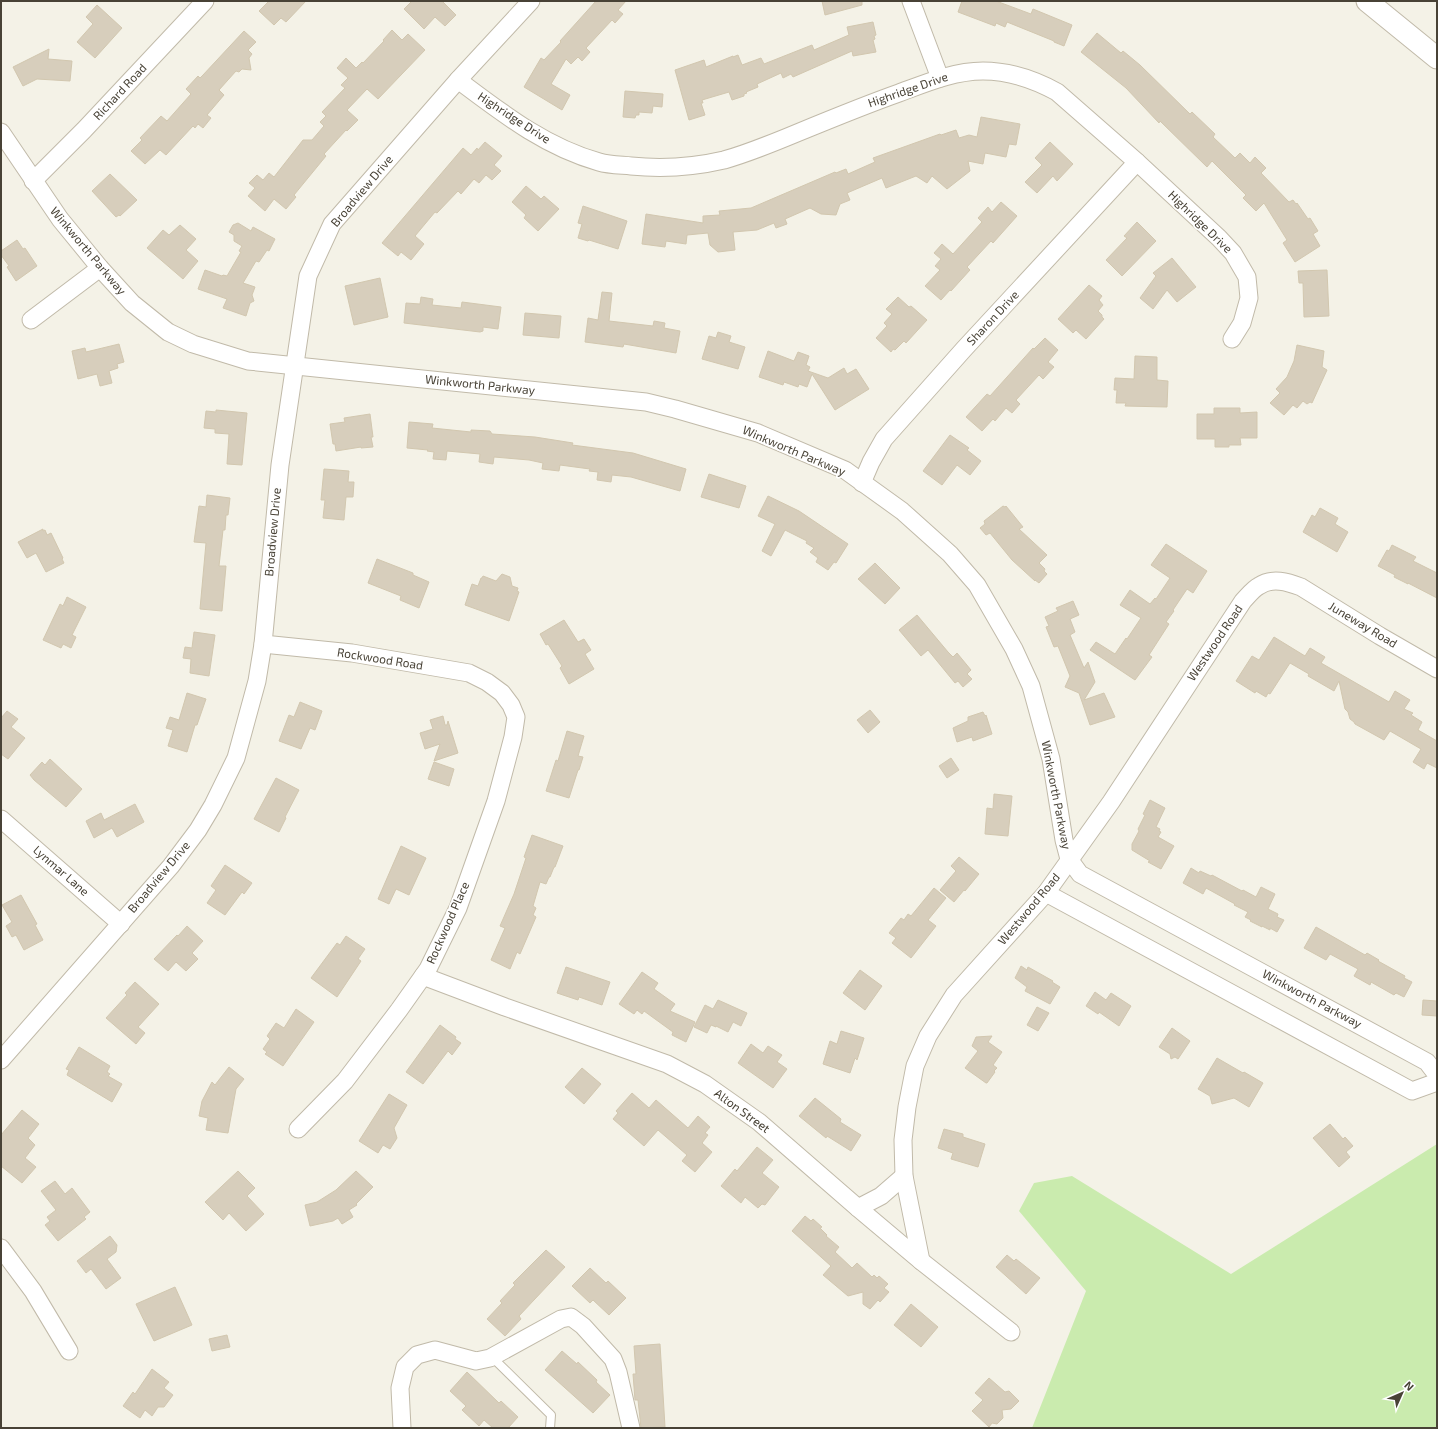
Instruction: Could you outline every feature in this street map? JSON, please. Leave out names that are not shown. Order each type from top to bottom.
[{"type":"street","name":"Richard Road","points":[[33,181],[90,125],[205,1]]},
{"type":"street","name":"Broadview Drive","points":[[1,1060],[172,866],[198,830],[213,805],[236,758],[257,681],[263,644],[280,465],[308,276],[332,224],[458,80],[531,1]]},
{"type":"street","points":[[911,1],[940,78]]},
{"type":"street","points":[[1367,1],[1437,58]]},
{"type":"street","name":"Highridge Drive","points":[[458,80],[513,121],[535,135],[564,149],[600,163],[649,168],[697,165],[724,160],[756,149],[871,103],[940,78],[963,73],[983,71],[1010,74],[1043,84],[1057,92],[1137,162],[1219,238],[1233,253],[1247,278],[1249,298],[1242,323],[1232,339]]},
{"type":"street","name":"Winkworth Parkway","points":[[1,132],[60,219],[100,268],[132,303],[168,332],[192,344],[248,361],[646,402],[758,433],[845,470],[902,511],[950,554],[977,585],[1014,649],[1032,686],[1051,759],[1064,840],[1069,859],[1080,874],[1427,1062],[1437,1075]]},
{"type":"street","name":"Sharon Drive","points":[[862,483],[871,462],[884,439],[964,349],[1137,162]]},
{"type":"street","points":[[31,320],[100,268]]},
{"type":"street","name":"Westwood Road","points":[[921,1260],[904,1176],[902,1140],[906,1106],[915,1066],[928,1036],[954,995],[1046,893],[1110,802],[1243,601],[1259,585],[1274,581],[1288,583]]},
{"type":"street","name":"Juneway Road","points":[[1288,583],[1301,588],[1437,669]]},
{"type":"street","name":"Rockwood Road","points":[[263,644],[352,653],[469,673],[494,687]]},
{"type":"street","name":"Rockwood Place","points":[[298,1129],[345,1081],[399,1010],[428,969],[458,908],[496,801],[513,737],[516,717],[511,705],[502,693],[494,687]]},
{"type":"street","name":"Lynmar Lane","points":[[1,819],[120,924]]},
{"type":"street","points":[[1046,893],[1412,1091],[1437,1082]]},
{"type":"street","name":"Alton Street","points":[[423,976],[505,1007],[667,1064],[705,1084],[759,1122],[858,1208],[1011,1332]]},
{"type":"street","points":[[858,1208],[881,1196],[904,1176]]},
{"type":"street","points":[[1,1248],[33,1291],[69,1351]]},
{"type":"street","points":[[402,1428],[400,1388],[405,1367],[417,1355],[435,1350],[476,1361],[492,1357],[561,1319],[571,1317],[583,1326],[613,1358],[618,1372],[631,1428]]},
{"type":"lane","points":[[492,1357],[551,1415],[550,1428]]},
{"type":"green space","points":[[1437,1144],[1437,1428],[1032,1428],[1086,1291],[1019,1211],[1034,1183],[1072,1176],[1231,1274]]},
{"type":"building","points":[[269,1],[306,1],[286,22],[281,18],[274,25],[259,11]]},
{"type":"building","points":[[412,1],[442,1],[456,15],[445,26],[435,17],[424,29],[404,9]]},
{"type":"building","points":[[596,1],[626,1],[618,10],[623,14],[615,23],[612,20],[586,48],[590,52],[582,61],[578,57],[571,64],[566,59],[551,84],[570,95],[562,110],[524,87],[541,58],[544,60]]},
{"type":"building","points":[[822,1],[862,1],[862,5],[825,15]]},
{"type":"building","points":[[962,1],[996,1],[1031,14],[1033,9],[1072,25],[1064,46],[1007,22],[1005,27],[996,23],[995,26],[958,12]]},
{"type":"building","points":[[97,5],[122,28],[95,58],[77,42],[93,24],[86,17]]},
{"type":"building","points":[[873,22],[876,35],[874,36],[875,39],[873,40],[876,52],[853,56],[852,51],[793,77],[791,74],[783,78],[781,73],[757,84],[758,87],[746,92],[747,93],[744,94],[744,96],[732,100],[729,92],[702,100],[703,103],[701,103],[705,115],[689,120],[675,70],[704,60],[706,67],[738,55],[742,65],[761,58],[764,64],[812,45],[814,50],[849,35],[847,27]]},
{"type":"building","points":[[392,30],[402,40],[408,34],[425,50],[378,99],[367,89],[347,110],[358,120],[347,131],[346,130],[324,154],[326,156],[294,195],[296,197],[286,209],[274,199],[265,211],[248,196],[255,188],[249,183],[257,175],[263,180],[269,173],[274,177],[303,140],[312,140],[324,126],[320,122],[326,116],[322,112],[345,88],[341,85],[348,78],[337,68],[346,58],[356,68],[362,62],[363,63],[384,41],[383,40]]},
{"type":"building","points":[[244,31],[256,42],[248,50],[252,54],[249,58],[251,70],[242,69],[239,72],[236,71],[219,90],[224,95],[207,115],[211,118],[203,128],[198,124],[195,128],[193,126],[166,155],[160,150],[145,164],[131,151],[142,140],[140,138],[161,116],[167,121],[191,94],[186,89],[198,76],[200,78],[203,75]]},
{"type":"building","points":[[1097,33],[1121,53],[1123,51],[1140,65],[1190,114],[1192,112],[1215,134],[1213,137],[1235,158],[1240,153],[1250,163],[1255,157],[1266,168],[1261,173],[1289,202],[1293,200],[1296,204],[1297,203],[1308,219],[1310,218],[1318,231],[1313,234],[1320,246],[1295,262],[1283,243],[1287,240],[1264,203],[1256,211],[1243,198],[1246,195],[1212,161],[1207,167],[1160,121],[1159,123],[1126,88],[1081,52]]},
{"type":"building","points":[[49,49],[48,59],[72,61],[70,81],[37,79],[23,86],[13,67]]},
{"type":"building","points":[[625,91],[663,94],[662,107],[653,106],[652,113],[639,112],[639,115],[636,115],[635,118],[623,117]]},
{"type":"building","points":[[981,117],[1020,124],[1016,145],[1009,144],[1006,157],[985,153],[983,164],[968,161],[970,171],[947,189],[932,176],[927,183],[916,176],[886,188],[882,178],[847,193],[850,200],[840,204],[836,215],[821,214],[810,208],[785,219],[787,224],[776,228],[774,223],[757,230],[733,232],[735,250],[718,252],[710,245],[708,233],[687,235],[686,244],[666,241],[665,247],[642,244],[646,214],[703,223],[703,216],[720,215],[719,211],[751,208],[835,172],[836,173],[846,169],[848,174],[875,162],[873,158],[940,134],[941,135],[956,130],[959,138],[969,135],[977,137]]},
{"type":"building","points":[[485,142],[502,156],[494,165],[501,171],[492,180],[486,175],[479,183],[474,179],[461,194],[458,191],[437,213],[435,212],[415,236],[424,244],[411,260],[401,252],[398,256],[382,243],[463,148],[471,155]]},
{"type":"building","points":[[1050,142],[1073,164],[1057,181],[1053,176],[1037,193],[1025,182],[1042,165],[1035,158]]},
{"type":"building","points":[[110,174],[137,200],[120,216],[119,215],[116,217],[92,191]]},
{"type":"building","points":[[526,186],[541,199],[544,196],[559,209],[538,231],[524,218],[526,215],[512,202]]},
{"type":"building","points":[[1001,202],[1017,216],[993,243],[991,241],[967,267],[970,270],[941,300],[925,286],[940,270],[935,266],[941,259],[934,253],[942,244],[953,254],[982,222],[978,218],[988,207],[992,212]]},
{"type":"building","points":[[583,206],[627,221],[618,249],[578,238],[582,224],[578,223]]},
{"type":"building","points":[[1137,222],[1156,241],[1122,276],[1106,260],[1127,238],[1124,236]]},
{"type":"building","points":[[238,223],[251,231],[253,227],[275,239],[269,251],[267,250],[259,262],[256,261],[243,283],[255,287],[252,295],[254,301],[250,303],[246,316],[223,308],[227,299],[198,289],[205,270],[222,276],[227,276],[241,252],[239,251],[242,246],[234,241],[234,235],[229,232],[233,225]]},
{"type":"building","points":[[180,225],[196,239],[186,250],[198,261],[183,279],[147,248],[163,230],[169,235]]},
{"type":"building","points":[[17,240],[23,249],[25,248],[37,266],[16,281],[7,267],[9,266],[1,255],[1,251]]},
{"type":"building","points":[[1172,258],[1196,287],[1177,302],[1167,290],[1153,309],[1140,298],[1156,276],[1153,273]]},
{"type":"building","points":[[1327,270],[1329,316],[1304,317],[1303,283],[1299,283],[1298,271]]},
{"type":"building","points":[[380,278],[388,317],[354,325],[345,286]]},
{"type":"building","points":[[1089,285],[1102,296],[1099,300],[1103,305],[1098,311],[1104,319],[1086,339],[1076,330],[1073,333],[1058,319]]},
{"type":"building","points":[[602,292],[612,293],[609,321],[653,326],[654,321],[665,323],[664,328],[680,331],[676,353],[624,344],[623,347],[585,342],[588,318],[598,320]]},
{"type":"building","points":[[421,297],[433,299],[432,305],[461,308],[462,302],[501,307],[498,329],[483,327],[483,331],[480,332],[404,323],[406,303],[420,304]]},
{"type":"building","points":[[898,297],[927,320],[906,343],[904,341],[891,352],[876,338],[887,326],[884,323],[892,314],[886,309]]},
{"type":"building","points":[[525,313],[561,316],[559,338],[523,335]]},
{"type":"building","points":[[718,332],[731,336],[729,342],[745,347],[738,369],[702,359],[709,336],[716,338]]},
{"type":"building","points":[[1045,338],[1058,350],[1048,362],[1054,367],[1043,379],[1039,375],[1016,400],[1020,404],[1012,413],[1006,408],[995,421],[993,419],[982,431],[966,417],[987,394],[990,396],[1033,348],[1034,349]]},
{"type":"building","points":[[119,344],[124,362],[117,364],[118,368],[109,371],[112,383],[100,386],[97,374],[78,379],[72,351],[85,348],[86,352]]},
{"type":"building","points":[[1297,345],[1324,351],[1322,367],[1327,370],[1312,403],[1310,402],[1307,404],[1303,401],[1297,408],[1293,405],[1284,415],[1270,403],[1280,393],[1276,389],[1287,377],[1294,361]]},
{"type":"building","points":[[768,351],[794,361],[798,352],[809,356],[806,365],[810,367],[808,371],[828,378],[844,368],[847,374],[856,369],[869,389],[835,410],[812,374],[807,387],[799,384],[798,387],[784,382],[783,385],[759,377]]},
{"type":"building","points":[[1135,356],[1157,357],[1157,380],[1168,381],[1167,407],[1125,406],[1126,403],[1116,403],[1117,390],[1114,390],[1115,378],[1134,379]]},
{"type":"building","points":[[1214,408],[1240,408],[1240,413],[1257,412],[1257,438],[1240,438],[1241,445],[1229,445],[1229,447],[1215,447],[1215,439],[1197,439],[1197,414],[1214,414]]},
{"type":"building","points":[[216,410],[247,413],[242,465],[227,464],[229,434],[215,433],[215,429],[204,428],[206,411],[216,412]]},
{"type":"building","points":[[370,414],[373,447],[361,447],[336,451],[335,444],[333,444],[330,424],[345,422],[344,418]]},
{"type":"building","points":[[409,422],[433,424],[432,428],[471,432],[471,430],[490,431],[492,434],[535,437],[573,443],[572,445],[633,453],[686,469],[680,491],[631,477],[612,475],[611,482],[597,480],[598,472],[589,471],[590,469],[560,465],[559,471],[542,469],[543,463],[529,460],[494,457],[493,464],[479,462],[480,454],[447,451],[446,460],[433,459],[434,452],[407,448]]},
{"type":"building","points":[[950,435],[969,448],[967,450],[981,461],[970,475],[957,465],[942,485],[923,471]]},
{"type":"building","points":[[324,469],[349,471],[348,482],[354,482],[353,497],[346,497],[344,520],[323,518],[325,500],[321,500]]},
{"type":"building","points":[[709,474],[746,486],[739,508],[701,497]]},
{"type":"building","points":[[207,495],[230,498],[228,515],[226,515],[225,530],[223,530],[219,566],[226,566],[222,611],[200,609],[206,543],[194,542],[199,506],[206,507]]},
{"type":"building","points":[[768,496],[799,511],[848,544],[836,563],[834,562],[828,570],[816,562],[818,558],[810,552],[814,548],[806,543],[807,541],[785,530],[771,556],[762,551],[775,524],[758,516]]},
{"type":"building","points":[[1003,506],[1006,506],[1023,527],[1019,529],[1047,555],[1039,563],[1045,569],[1044,571],[1047,574],[1039,583],[1012,560],[990,533],[986,535],[980,528],[985,524],[984,521]]},
{"type":"building","points":[[1320,508],[1338,518],[1335,524],[1348,532],[1337,552],[1303,532],[1312,515],[1315,517]]},
{"type":"building","points":[[43,529],[47,535],[51,533],[64,563],[46,572],[36,553],[27,558],[18,542]]},
{"type":"building","points":[[1166,544],[1207,571],[1193,593],[1187,589],[1173,610],[1174,611],[1166,622],[1169,624],[1149,655],[1152,657],[1135,680],[1090,650],[1096,642],[1115,654],[1141,618],[1120,605],[1130,590],[1150,604],[1155,598],[1156,599],[1170,578],[1151,565]]},
{"type":"building","points":[[1392,545],[1416,557],[1413,561],[1437,573],[1437,598],[1394,577],[1395,575],[1378,566],[1387,550],[1389,551]]},
{"type":"building","points":[[377,559],[413,573],[413,575],[429,582],[419,608],[400,600],[401,596],[368,583]]},
{"type":"building","points":[[875,563],[900,588],[885,604],[858,579]]},
{"type":"building","points":[[502,574],[510,577],[512,586],[518,588],[517,591],[519,592],[509,621],[465,605],[472,584],[478,586],[483,576],[496,581]]},
{"type":"building","points":[[67,597],[86,607],[72,635],[76,637],[71,648],[63,644],[61,648],[43,640],[60,604],[63,606]]},
{"type":"building","points":[[1073,601],[1079,615],[1070,619],[1075,632],[1070,635],[1084,668],[1088,662],[1095,682],[1084,700],[1104,693],[1115,717],[1090,725],[1079,693],[1065,687],[1070,676],[1058,646],[1054,647],[1046,627],[1049,626],[1045,617],[1058,611],[1056,608]]},
{"type":"building","points":[[917,615],[948,652],[953,657],[957,653],[971,670],[967,674],[972,679],[963,687],[958,681],[955,683],[928,650],[921,656],[899,630]]},
{"type":"building","points":[[564,620],[578,642],[584,639],[591,650],[585,654],[594,669],[569,684],[560,668],[562,666],[548,644],[546,645],[540,634]]},
{"type":"building","points":[[194,632],[215,635],[209,676],[190,673],[191,659],[183,658],[185,647],[192,648]]},
{"type":"building","points":[[1274,637],[1305,656],[1310,648],[1325,657],[1321,663],[1389,702],[1395,691],[1410,700],[1404,709],[1413,713],[1411,715],[1422,722],[1418,730],[1437,741],[1437,768],[1427,763],[1424,769],[1413,762],[1421,749],[1390,731],[1384,740],[1355,724],[1350,719],[1348,712],[1345,709],[1339,681],[1334,691],[1308,676],[1309,674],[1290,663],[1270,694],[1268,693],[1266,697],[1256,691],[1255,693],[1236,681],[1252,656],[1259,660]]},
{"type":"building","points":[[187,693],[206,699],[197,725],[195,725],[187,752],[168,746],[173,730],[166,728],[170,717],[179,720]]},
{"type":"building","points":[[300,702],[322,711],[315,730],[310,728],[301,749],[279,741],[289,715],[294,717]]},
{"type":"building","points":[[870,710],[880,722],[868,733],[857,720]]},
{"type":"building","points":[[7,711],[18,719],[11,727],[25,738],[8,759],[1,754],[1,718]]},
{"type":"building","points":[[983,712],[985,716],[986,715],[992,734],[973,741],[972,737],[957,742],[953,728],[968,721],[968,717]]},
{"type":"building","points":[[443,716],[445,725],[447,725],[448,721],[458,753],[434,761],[440,744],[425,749],[420,733],[433,729],[430,720]]},
{"type":"building","points":[[567,731],[584,736],[578,756],[583,757],[569,798],[546,791],[556,760],[558,761]]},
{"type":"building","points":[[951,758],[959,770],[947,778],[939,766]]},
{"type":"building","points":[[50,759],[82,789],[66,807],[30,775],[42,762],[45,765]]},
{"type":"building","points":[[434,762],[454,769],[449,786],[428,779]]},
{"type":"building","points":[[276,778],[299,790],[279,832],[254,819]]},
{"type":"building","points":[[994,794],[1012,796],[1008,836],[985,834],[987,808],[993,809]]},
{"type":"building","points":[[1150,800],[1165,808],[1156,827],[1160,829],[1159,831],[1161,832],[1158,837],[1174,846],[1161,869],[1148,862],[1150,861],[1132,850],[1132,844],[1139,831],[1138,829],[1145,815],[1143,814]]},
{"type":"building","points":[[135,804],[144,822],[117,837],[112,828],[94,838],[86,821],[101,813],[104,820]]},
{"type":"building","points":[[532,835],[563,846],[555,867],[546,884],[540,882],[533,906],[536,908],[533,915],[536,917],[520,954],[517,952],[510,969],[491,960],[505,928],[500,926],[514,894],[526,858],[524,857]]},
{"type":"building","points":[[401,846],[426,858],[409,895],[396,889],[389,904],[378,899]]},
{"type":"building","points":[[959,857],[979,874],[954,902],[940,890],[956,871],[951,866]]},
{"type":"building","points":[[225,865],[252,883],[244,894],[242,892],[225,915],[207,903],[216,890],[211,886]]},
{"type":"building","points":[[1191,868],[1199,873],[1200,871],[1211,876],[1212,875],[1256,897],[1261,887],[1275,894],[1268,909],[1278,914],[1277,917],[1284,920],[1277,932],[1250,921],[1251,920],[1245,917],[1248,912],[1206,888],[1203,894],[1183,883]]},
{"type":"building","points":[[934,888],[946,898],[928,920],[936,926],[911,958],[892,943],[896,938],[889,933],[901,918],[904,920],[908,914],[911,916]]},
{"type":"building","points":[[21,895],[37,924],[35,925],[43,940],[24,950],[16,935],[12,937],[6,926],[12,922],[2,905]]},
{"type":"building","points":[[187,926],[203,941],[192,953],[198,959],[186,971],[176,962],[168,971],[154,959]]},
{"type":"building","points":[[1316,927],[1365,955],[1367,953],[1405,976],[1404,978],[1412,982],[1404,997],[1396,993],[1394,995],[1371,982],[1370,985],[1354,976],[1358,969],[1330,954],[1326,960],[1304,948]]},
{"type":"building","points":[[346,936],[365,949],[358,959],[361,961],[337,997],[311,978],[337,943],[340,945]]},
{"type":"building","points":[[1021,966],[1027,970],[1028,967],[1053,981],[1052,982],[1060,987],[1050,1004],[1025,991],[1027,987],[1015,978]]},
{"type":"building","points":[[566,967],[610,982],[602,1005],[579,997],[578,1000],[557,993]]},
{"type":"building","points":[[860,970],[882,986],[865,1010],[843,993]]},
{"type":"building","points":[[642,972],[658,983],[654,989],[675,1004],[670,1011],[695,1022],[686,1042],[672,1035],[673,1032],[644,1011],[642,1014],[637,1010],[634,1014],[619,1004]]},
{"type":"building","points":[[135,982],[159,1004],[138,1027],[145,1033],[136,1044],[106,1018],[127,995],[125,993]]},
{"type":"building","points":[[1095,992],[1106,1000],[1111,993],[1131,1006],[1119,1026],[1099,1012],[1098,1014],[1086,1006]]},
{"type":"building","points":[[718,1000],[747,1013],[741,1026],[733,1022],[728,1032],[711,1025],[707,1033],[694,1027],[705,1005],[713,1009]]},
{"type":"building","points":[[1423,1000],[1437,1001],[1437,1016],[1422,1015]]},
{"type":"building","points":[[1037,1007],[1049,1013],[1038,1031],[1027,1025]]},
{"type":"building","points":[[296,1009],[314,1022],[283,1066],[265,1054],[267,1052],[263,1049],[270,1039],[267,1036],[276,1023],[284,1028]]},
{"type":"building","points":[[440,1025],[456,1037],[455,1039],[461,1043],[452,1055],[448,1051],[423,1084],[406,1072]]},
{"type":"building","points":[[1172,1028],[1190,1041],[1178,1059],[1175,1057],[1171,1059],[1170,1054],[1159,1047]]},
{"type":"building","points":[[841,1031],[864,1038],[857,1060],[855,1058],[850,1073],[823,1064],[830,1041],[837,1044]]},
{"type":"building","points":[[992,1036],[988,1042],[1002,1052],[993,1065],[997,1068],[994,1071],[995,1072],[986,1083],[965,1068],[978,1051],[972,1046],[976,1037]]},
{"type":"building","points":[[751,1044],[763,1053],[768,1046],[782,1055],[777,1062],[787,1069],[773,1088],[738,1063]]},
{"type":"building","points":[[79,1047],[110,1066],[107,1072],[110,1074],[108,1076],[122,1084],[112,1102],[67,1075],[69,1070],[66,1069]]},
{"type":"building","points":[[1217,1058],[1263,1083],[1249,1107],[1234,1098],[1212,1104],[1210,1096],[1198,1089]]},
{"type":"building","points":[[229,1067],[244,1079],[236,1089],[228,1133],[206,1130],[208,1118],[199,1116],[202,1101],[212,1082],[215,1085]]},
{"type":"building","points":[[582,1068],[601,1084],[584,1104],[565,1087]]},
{"type":"building","points":[[632,1093],[649,1108],[656,1100],[688,1128],[698,1116],[710,1127],[705,1133],[708,1135],[702,1143],[712,1152],[695,1172],[682,1161],[687,1155],[658,1130],[644,1146],[613,1119],[618,1113],[616,1111]]},
{"type":"building","points":[[389,1094],[407,1105],[394,1128],[397,1138],[390,1149],[383,1145],[378,1153],[359,1141]]},
{"type":"building","points":[[815,1098],[841,1119],[840,1122],[861,1135],[851,1151],[827,1136],[826,1138],[799,1116]]},
{"type":"building","points":[[22,1110],[39,1124],[28,1138],[35,1145],[25,1158],[36,1167],[22,1183],[1,1166],[1,1135]]},
{"type":"building","points":[[1330,1124],[1343,1139],[1345,1137],[1353,1146],[1346,1152],[1350,1157],[1339,1167],[1313,1138]]},
{"type":"building","points":[[944,1129],[963,1134],[963,1137],[985,1144],[978,1167],[951,1159],[953,1153],[938,1148]]},
{"type":"building","points":[[757,1147],[773,1160],[762,1173],[779,1187],[765,1205],[762,1204],[758,1208],[745,1197],[741,1203],[721,1186],[735,1169],[737,1171]]},
{"type":"building","points":[[238,1171],[255,1188],[247,1196],[264,1214],[246,1231],[229,1213],[223,1220],[205,1202]]},
{"type":"building","points":[[356,1171],[373,1187],[356,1204],[357,1205],[349,1210],[353,1217],[342,1224],[338,1218],[333,1221],[310,1226],[305,1205],[317,1202],[336,1190]]},
{"type":"building","points":[[55,1181],[65,1194],[72,1188],[90,1212],[84,1217],[86,1219],[58,1241],[45,1225],[50,1221],[47,1217],[56,1210],[41,1191]]},
{"type":"building","points":[[805,1216],[811,1221],[813,1219],[822,1227],[820,1228],[827,1235],[826,1236],[839,1247],[835,1252],[852,1268],[857,1263],[872,1277],[874,1275],[877,1278],[879,1276],[888,1284],[884,1288],[889,1292],[880,1302],[878,1300],[870,1309],[863,1304],[863,1292],[848,1296],[823,1275],[831,1266],[792,1231]]},
{"type":"building","points":[[110,1236],[117,1245],[116,1252],[107,1259],[121,1278],[106,1289],[91,1269],[86,1273],[77,1261]]},
{"type":"building","points":[[546,1250],[565,1267],[519,1316],[521,1319],[505,1336],[487,1319],[502,1303],[500,1301],[515,1285],[513,1283]]},
{"type":"building","points":[[1007,1255],[1014,1261],[1016,1259],[1040,1278],[1026,1294],[996,1267]]},
{"type":"building","points":[[590,1268],[606,1283],[608,1281],[626,1298],[609,1315],[593,1300],[590,1303],[572,1286]]},
{"type":"building","points":[[175,1287],[192,1325],[154,1341],[136,1304]]},
{"type":"building","points":[[911,1304],[938,1327],[921,1347],[894,1325]]},
{"type":"building","points":[[227,1335],[230,1347],[212,1351],[209,1339]]},
{"type":"building","points":[[660,1344],[665,1427],[641,1428],[638,1400],[635,1400],[633,1374],[636,1374],[634,1346]]},
{"type":"building","points":[[562,1351],[577,1364],[578,1362],[610,1395],[593,1413],[545,1370]]},
{"type":"building","points":[[152,1369],[169,1382],[164,1388],[173,1395],[164,1407],[158,1407],[152,1416],[145,1410],[140,1418],[123,1406],[133,1392],[135,1394]]},
{"type":"building","points":[[467,1372],[499,1403],[501,1401],[518,1417],[508,1428],[493,1428],[484,1420],[479,1426],[462,1410],[466,1406],[450,1391]]},
{"type":"building","points":[[989,1378],[1005,1392],[1009,1391],[1019,1401],[1011,1409],[1002,1410],[1003,1418],[997,1424],[992,1423],[989,1427],[972,1411],[983,1400],[975,1393]]}]
